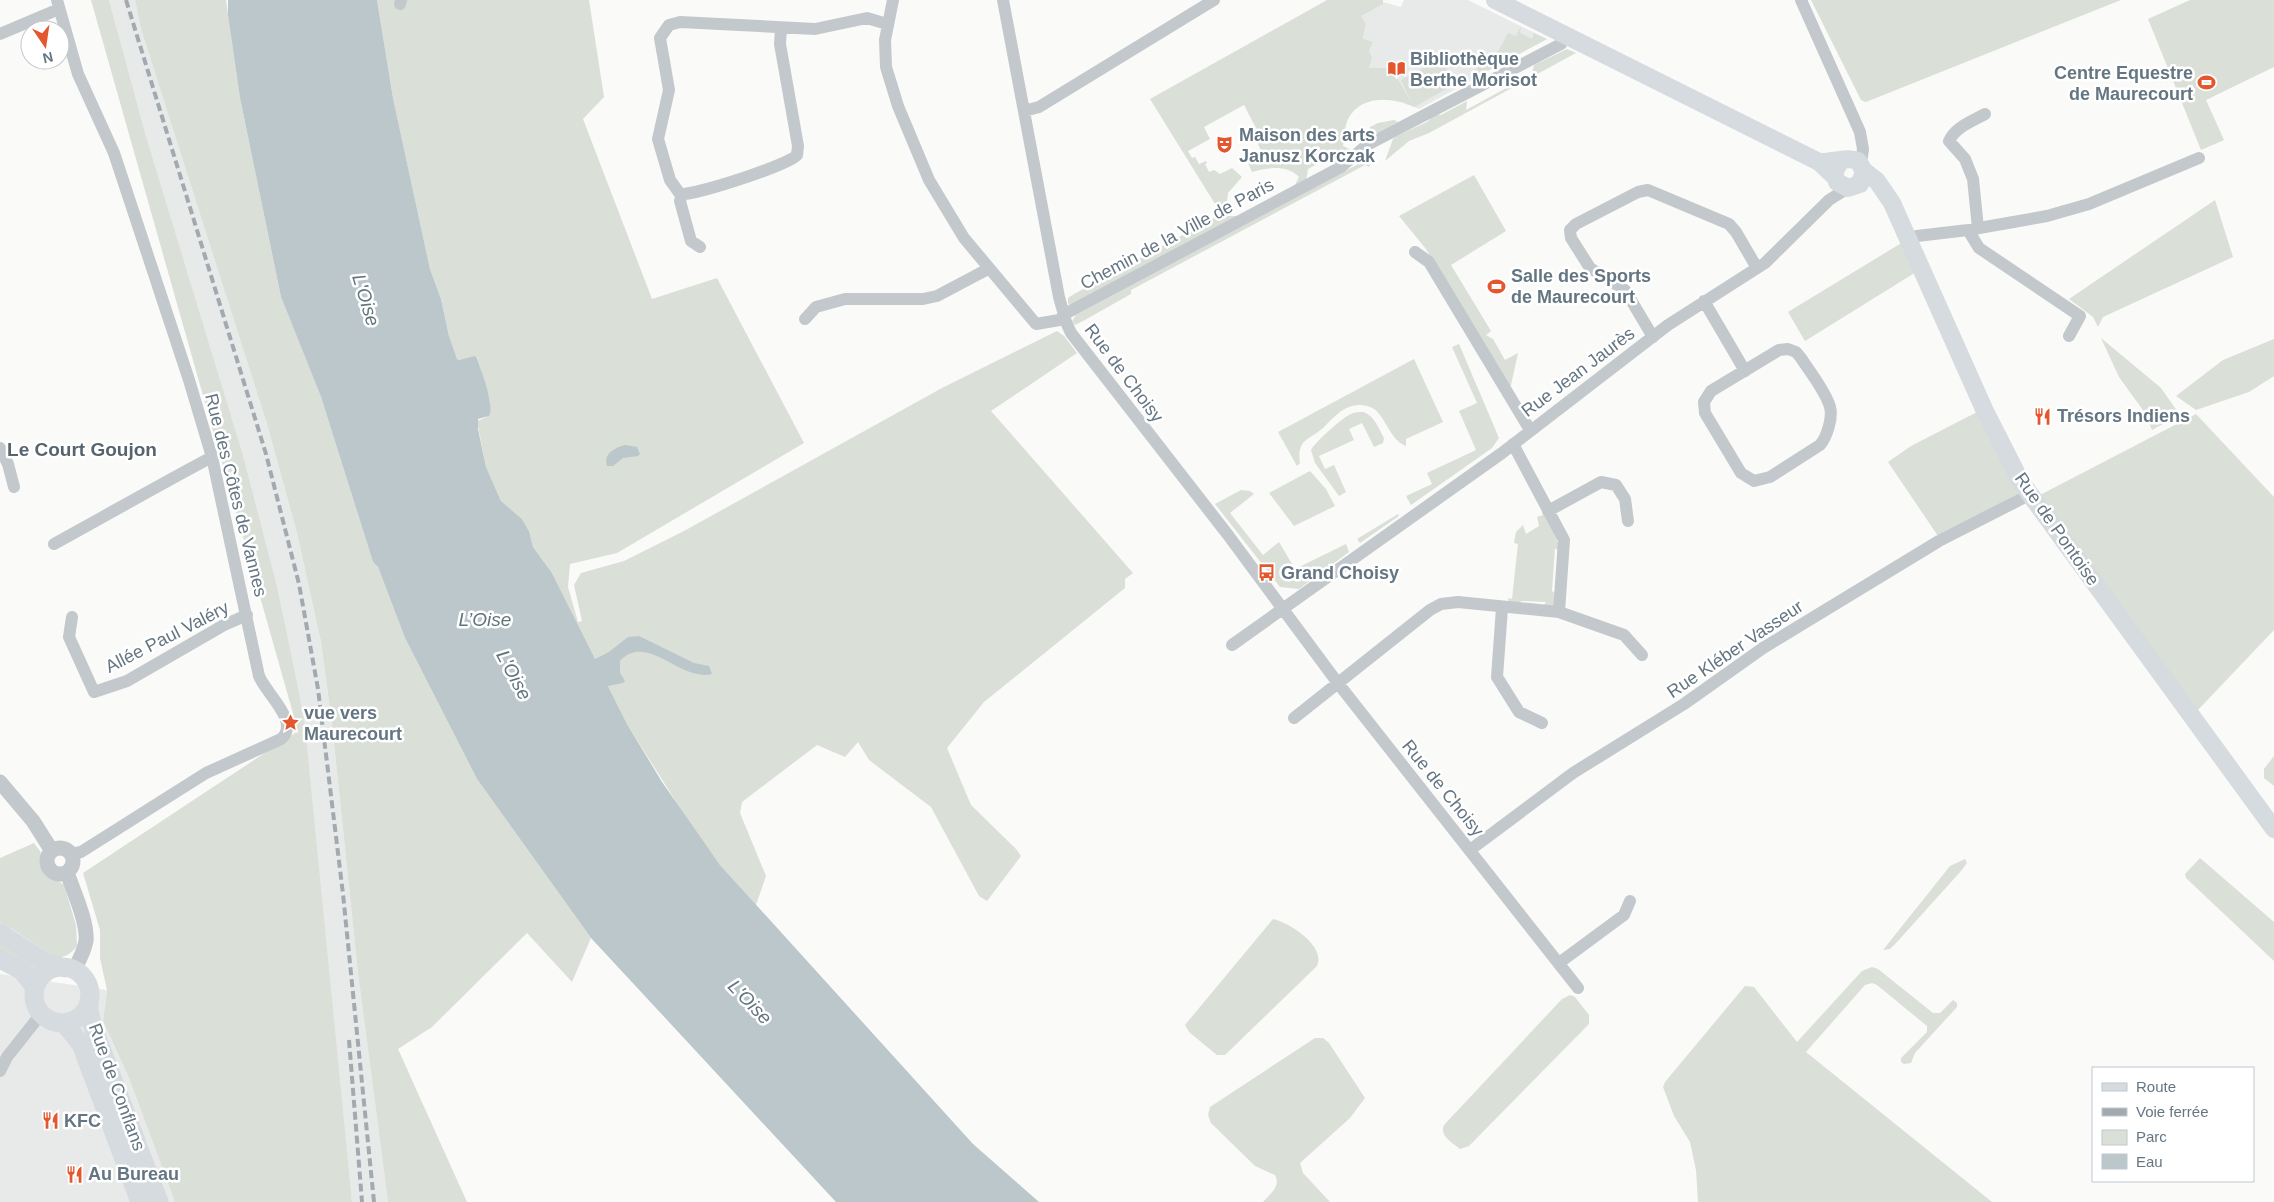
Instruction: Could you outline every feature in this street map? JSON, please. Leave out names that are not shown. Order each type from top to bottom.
[{"type":"main road","points":[[1495,0],[1818,162],[1849,174]]},
{"type":"main road","name":"Rue de Pontoise","points":[[1849,174],[1891,200],[1984,409],[2029,494],[2274,828]]},
{"type":"main road","points":[[0,933],[45,962],[69,969],[87,983],[89,1000],[81,1016],[64,1023],[51,1021],[41,1014],[35,1002],[35,987],[45,973],[57,968],[69,969]]},
{"type":"main road","points":[[0,959],[21,970],[35,987]]},
{"type":"main road","name":"Rue de Conflans","points":[[89,1000],[89,1011],[93,1027],[159,1202]]},
{"type":"main road","name":"Rue de Conflans","points":[[64,1023],[81,1044],[140,1202]]},
{"type":"street","points":[[805,319],[816,307],[845,299],[923,299],[937,296],[988,269],[964,238],[941,201],[930,180],[889,82],[884,49],[887,24],[893,0]]},
{"type":"street","name":"Rue de Choisy","points":[[1003,0],[1064,317],[1080,346],[1228,535],[1337,682],[1578,988]]},
{"type":"street","points":[[1024,111],[1039,107],[1214,0]]},
{"type":"street","points":[[1801,0],[1860,132],[1863,149],[1849,174]]},
{"type":"street","points":[[0,34],[58,4]]},
{"type":"street","name":"Rue des Côtes de Vannes","points":[[58,4],[78,74],[114,153],[189,380],[212,457],[260,676],[266,690],[284,716],[288,732],[281,739],[206,773],[81,852],[71,854]]},
{"type":"street","points":[[781,28],[780,44],[798,146],[797,155],[788,162],[697,192],[682,194],[677,192],[672,185],[658,139],[669,90],[661,35],[669,25],[680,22],[815,29],[867,18],[887,24]]},
{"type":"street","name":"Chemin de la Ville de Paris","points":[[988,269],[1036,324],[1064,317],[1341,167],[1367,145],[1571,39]]},
{"type":"street","points":[[1985,114],[1959,128],[1948,141],[1965,158],[1973,179],[1973,229],[1979,248],[2080,316],[2069,336]]},
{"type":"street","points":[[1908,239],[2047,216],[2089,204],[2199,158]]},
{"type":"street","name":"Rue Jean Jaurès","points":[[1283,609],[1513,444],[1653,336],[1765,263],[1829,200],[1849,174]]},
{"type":"street","points":[[1653,336],[1625,290],[1590,268],[1571,238],[1570,230],[1576,224],[1629,196],[1648,190],[1729,224],[1758,268]]},
{"type":"street","points":[[682,194],[680,201],[691,241],[700,247]]},
{"type":"street","points":[[1415,252],[1429,262],[1530,430]]},
{"type":"street","points":[[1704,301],[1745,371]]},
{"type":"street","points":[[1778,350],[1792,350],[1802,358],[1830,408],[1825,439],[1820,445],[1770,477],[1758,482],[1748,479],[1741,472],[1705,413],[1704,406],[1705,398],[1711,391],[1745,371],[1778,350]]},
{"type":"street","points":[[1513,444],[1562,534],[1564,545],[1559,612]]},
{"type":"street","points":[[0,448],[8,464],[14,487]]},
{"type":"street","points":[[54,544],[212,457]]},
{"type":"street","points":[[1548,511],[1601,482],[1616,485],[1625,499],[1628,521]]},
{"type":"street","name":"Rue Kléber Vasseur","points":[[1470,850],[1573,773],[1684,704],[1756,653],[1939,541],[2029,494]]},
{"type":"street","points":[[1294,718],[1337,682],[1430,610],[1441,604],[1458,602],[1502,608],[1559,612],[1624,635],[1642,655]]},
{"type":"street","points":[[1502,608],[1497,677],[1519,712],[1542,723]]},
{"type":"street","points":[[1232,645],[1283,609]]},
{"type":"street","name":"Allée Paul Valéry","points":[[72,616],[69,636],[94,692],[127,681],[224,625],[247,615]]},
{"type":"street","points":[[0,782],[33,821],[52,851]]},
{"type":"street","points":[[64,849],[71,854],[73,862],[67,872],[58,874],[50,870],[47,862],[52,851],[64,849]]},
{"type":"street","points":[[67,872],[82,918],[86,939],[82,955],[69,969]]},
{"type":"street","points":[[1559,963],[1624,915],[1630,902]]},
{"type":"street","points":[[0,1071],[8,1056],[41,1014]]},
{"type":"shaded area","points":[[109,0],[135,0],[141,29],[267,424],[297,533],[321,642],[332,724],[358,973],[388,1202],[352,1202],[296,677],[277,586],[243,455],[146,136]]},
{"type":"shaded area","points":[[1404,0],[1468,0],[1547,39],[1419,109],[1414,107],[1395,74],[1391,76],[1387,68],[1369,68],[1370,60],[1363,40],[1366,24],[1361,16],[1383,2],[1401,7]]},
{"type":"shaded area","points":[[0,974],[107,990],[103,1021],[129,1078],[175,1202],[0,1202]]},
{"type":"green space","points":[[91,0],[109,0],[146,136],[243,455],[277,586],[305,727],[352,1202],[175,1202],[129,1078],[103,1021],[107,990],[100,958],[100,930],[83,873],[298,731]]},
{"type":"green space","points":[[135,0],[226,0],[240,98],[281,297],[321,397],[373,562],[378,567],[405,638],[477,779],[591,938],[572,982],[527,933],[432,1027],[398,1049],[467,1202],[388,1202],[358,973],[332,724],[321,642],[297,533],[267,424],[141,29]]},
{"type":"green space","points":[[377,0],[589,0],[604,97],[583,119],[652,299],[717,278],[804,443],[617,553],[570,564],[568,587],[578,622],[582,621],[574,585],[581,573],[624,561],[684,531],[942,388],[1057,331],[1064,336],[1077,353],[991,411],[1133,573],[1125,579],[1125,588],[984,702],[947,748],[971,805],[1021,856],[987,901],[979,896],[931,807],[869,760],[858,742],[845,757],[817,745],[742,802],[740,813],[766,876],[756,905],[720,865],[685,816],[627,724],[552,573],[533,547],[529,531],[522,519],[501,501],[486,467],[477,421],[487,417],[490,401],[477,357],[457,359],[449,336],[441,299],[430,269],[393,98]]},
{"type":"green space","points":[[1327,0],[1383,0],[1383,4],[1361,16],[1366,24],[1363,39],[1373,42],[1369,50],[1372,58],[1369,68],[1387,68],[1391,75],[1395,74],[1412,103],[1401,80],[1442,59],[1455,84],[1414,107],[1397,101],[1387,100],[1378,100],[1361,105],[1348,119],[1343,146],[1356,152],[1332,168],[1334,155],[1308,169],[1306,182],[1295,185],[1299,177],[1289,170],[1271,168],[1252,172],[1246,158],[1261,150],[1254,137],[1259,134],[1244,105],[1204,127],[1210,139],[1188,151],[1199,164],[1206,161],[1207,163],[1205,164],[1209,172],[1214,170],[1220,174],[1232,168],[1242,177],[1228,193],[1226,210],[1220,212],[1150,99]]},
{"type":"green space","points":[[1811,0],[2121,0],[1866,102],[1861,100]]},
{"type":"green space","name":"Centre Equestre de Maurecourt","points":[[2190,0],[2274,0],[2274,67],[2206,100],[2224,140],[2201,150],[2148,19]]},
{"type":"green space","points":[[1521,26],[1520,33],[1532,39],[1534,33],[1547,39],[1472,79],[1470,78],[1477,74],[1475,70],[1478,68],[1473,62],[1475,57],[1481,52],[1485,52],[1491,59],[1500,48],[1508,33],[1516,36]]},
{"type":"green space","points":[[1567,49],[1576,53],[1429,133],[1409,141],[1385,161],[1393,139],[1397,136],[1427,122],[1436,114],[1441,115],[1467,101],[1466,110],[1532,74],[1534,65]]},
{"type":"green space","points":[[1394,120],[1398,122],[1366,139],[1370,127],[1378,123]]},
{"type":"green space","points":[[1362,162],[1371,164],[1369,167],[1365,165],[1131,290],[1131,294],[1083,321],[1075,325],[1072,321],[1076,315]]},
{"type":"green space","points":[[1474,175],[1506,231],[1451,265],[1491,331],[1486,335],[1493,339],[1505,360],[1518,353],[1511,385],[1508,388],[1426,249],[1399,216]]},
{"type":"green space","points":[[2215,200],[2233,257],[2103,317],[2098,327],[2093,317],[2069,299]]},
{"type":"green space","points":[[1225,212],[1229,216],[1239,216],[1070,306],[1068,303],[1068,298],[1074,294]]},
{"type":"green space","points":[[1908,239],[1921,269],[1805,341],[1788,312]]},
{"type":"green space","points":[[2101,338],[2161,388],[2180,415],[2152,430],[2145,413],[2119,377]]},
{"type":"green space","points":[[2274,339],[2274,376],[2249,392],[2196,410],[2176,396],[2223,360]]},
{"type":"green space","points":[[1459,344],[1499,438],[1492,448],[1411,505],[1406,496],[1432,484],[1427,473],[1476,450],[1459,411],[1477,403],[1452,347]]},
{"type":"green space","points":[[1414,359],[1443,422],[1406,439],[1406,446],[1395,438],[1375,410],[1363,405],[1350,406],[1306,440],[1300,448],[1300,463],[1297,466],[1278,432]]},
{"type":"green space","points":[[1979,411],[2020,493],[1938,536],[1888,462],[1911,446]]},
{"type":"green space","points":[[1363,412],[1376,423],[1384,438],[1383,443],[1374,447],[1362,423],[1349,429],[1354,440],[1319,456],[1325,469],[1334,465],[1346,492],[1339,496],[1315,463],[1311,450],[1323,436],[1347,416],[1352,413]]},
{"type":"green space","points":[[2196,414],[2274,497],[2274,630],[2196,712],[2040,495]]},
{"type":"green space","points":[[1310,471],[1326,489],[1335,506],[1294,526],[1269,493]]},
{"type":"green space","points":[[1241,490],[1250,491],[1254,494],[1230,513],[1263,555],[1279,542],[1295,569],[1346,544],[1349,552],[1299,589],[1280,587],[1215,504]]},
{"type":"green space","points":[[1398,514],[1399,516],[1360,543],[1357,539]]},
{"type":"green space","points":[[1546,514],[1563,555],[1555,548],[1552,591],[1560,597],[1559,606],[1541,610],[1546,602],[1521,601],[1516,609],[1509,604],[1508,598],[1512,599],[1518,544],[1514,543],[1516,532],[1523,525],[1526,534],[1539,526],[1537,517]]},
{"type":"green space","points":[[2274,756],[2274,786],[2264,778],[2264,769]]},
{"type":"green space","points":[[34,843],[40,851],[47,873],[64,885],[76,925],[77,946],[68,955],[63,957],[56,958],[0,923],[0,858]]},
{"type":"green space","points":[[2200,858],[2274,922],[2274,961],[2186,878],[2185,874]]},
{"type":"green space","points":[[1965,859],[1967,863],[1961,871],[1897,942],[1890,949],[1883,950],[1950,866]]},
{"type":"green space","points":[[1273,919],[1297,930],[1312,943],[1318,958],[1317,966],[1225,1055],[1217,1055],[1189,1032],[1185,1025]]},
{"type":"green space","points":[[0,942],[40,967],[34,973],[0,951]]},
{"type":"green space","points":[[1872,967],[1878,969],[1933,1013],[1940,1013],[1953,1000],[1957,1003],[1957,1007],[1915,1053],[1911,1063],[1904,1064],[1901,1062],[1901,1058],[1927,1032],[1927,1026],[1877,985],[1872,983],[1865,985],[1806,1052],[1992,1202],[1698,1202],[1696,1170],[1690,1142],[1674,1116],[1663,1087],[1665,1082],[1745,986],[1754,987],[1797,1042],[1862,971]]},
{"type":"green space","points":[[1570,995],[1575,997],[1589,1015],[1589,1024],[1469,1146],[1460,1149],[1445,1136],[1443,1132],[1444,1125],[1562,999]]},
{"type":"green space","points":[[1315,1038],[1323,1038],[1329,1043],[1365,1098],[1350,1118],[1300,1163],[1303,1173],[1330,1202],[1263,1202],[1276,1186],[1277,1179],[1275,1175],[1255,1166],[1211,1123],[1208,1115],[1210,1107]]},
{"type":"water","name":"L’Oise","points":[[228,0],[377,0],[393,98],[430,269],[441,299],[449,336],[457,359],[475,356],[477,358],[489,396],[489,416],[478,419],[478,429],[486,467],[501,501],[522,519],[529,531],[533,547],[552,573],[595,659],[609,652],[628,637],[639,636],[694,663],[709,666],[712,674],[700,675],[653,654],[641,652],[630,654],[620,661],[620,673],[625,681],[608,686],[627,724],[662,782],[720,865],[973,1144],[1039,1202],[836,1202],[591,938],[477,779],[405,638],[378,567],[373,562],[321,397],[281,297],[240,98],[228,15]]},
{"type":"water","points":[[625,445],[637,447],[640,454],[623,458],[613,466],[607,466],[606,462],[610,452]]},
{"type":"railway","points":[[126,0],[266,454],[299,584],[318,689],[343,894],[374,1202]]},
{"type":"railway","points":[[349,1040],[362,1202]]},
{"type":"place","name":"Bibliothèque Berthe Morisot","points":[[1396,69]]},
{"type":"place","name":"Centre Equestre de Maurecourt","points":[[2207,83]]},
{"type":"place","name":"Maison des arts Janusz Korczak","points":[[1225,145]]},
{"type":"place","name":"Salle des Sports de Maurecourt","points":[[1497,286]]},
{"type":"place","name":"Trésors Indiens","points":[[2043,416]]},
{"type":"place","name":"Grand Choisy","points":[[1267,573]]},
{"type":"place","name":"vue vers Maurecourt","points":[[290,723]]},
{"type":"place","name":"KFC","points":[[50,1121]]},
{"type":"place","name":"Au Bureau","points":[[74,1174]]},
{"type":"district","name":"Le Court Goujon","points":[[82,449]]},
{"type":"water label","name":"L'Oise","points":[[366,300]]},
{"type":"water label","name":"L'Oise","points":[[514,675]]},
{"type":"water label","name":"L'Oise","points":[[750,1002]]}]
